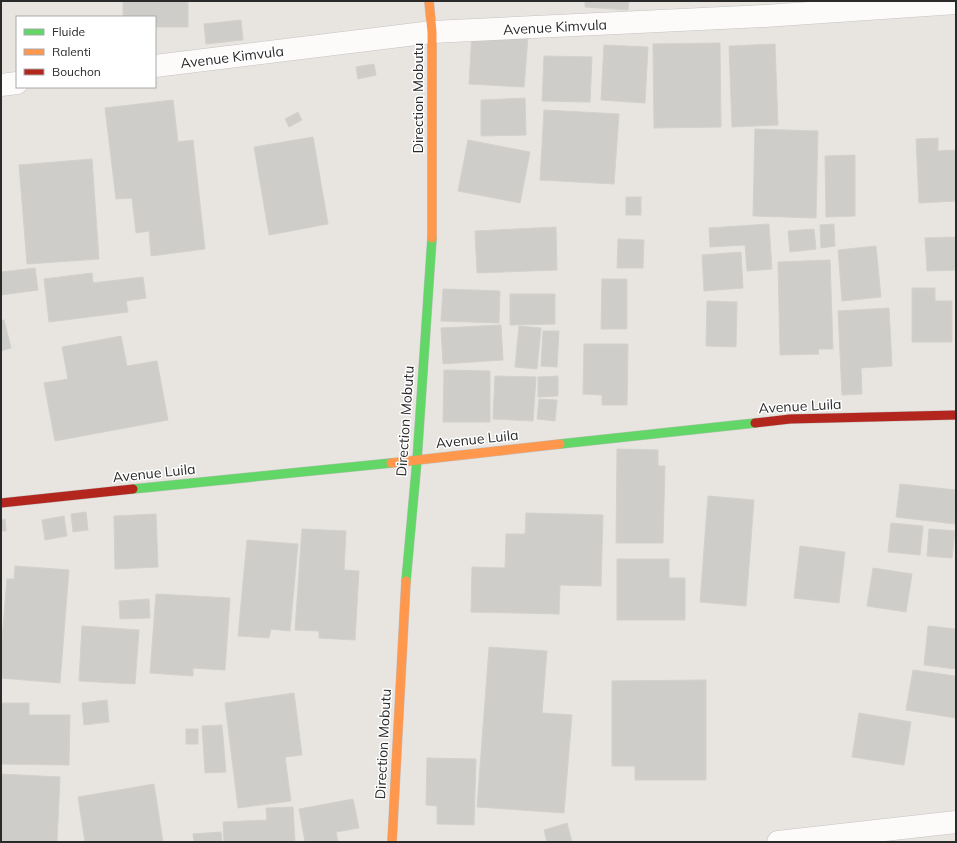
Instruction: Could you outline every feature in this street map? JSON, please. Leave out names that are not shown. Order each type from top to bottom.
[{"type":"street","name":"Direction Mobutu","points":[[392,842],[406,583],[417,460],[432,248],[432,32],[429,1]]},
{"type":"street","name":"Avenue Kimvula","points":[[156,66],[432,32],[765,16],[956,3]]},
{"type":"street","points":[[1,85],[16,83]]},
{"type":"street","name":"Avenue Luila","points":[[1,503],[417,460],[790,418],[956,415]]},
{"type":"street","points":[[778,842],[956,822]]},
{"type":"building","points":[[123,1],[188,1],[188,27],[156,27],[156,16],[123,16]]},
{"type":"building","points":[[585,1],[629,1],[628,10],[585,7]]},
{"type":"building","points":[[241,20],[243,40],[206,44],[204,24]]},
{"type":"building","points":[[472,33],[528,37],[524,87],[469,84]]},
{"type":"building","points":[[720,43],[721,127],[654,128],[653,44]]},
{"type":"building","points":[[775,44],[778,125],[732,127],[729,46]]},
{"type":"building","points":[[604,45],[648,47],[645,103],[601,100]]},
{"type":"building","points":[[544,56],[592,57],[590,102],[542,101]]},
{"type":"building","points":[[374,64],[376,75],[358,79],[356,67]]},
{"type":"building","points":[[525,98],[526,135],[481,136],[481,100]]},
{"type":"building","points":[[173,100],[178,142],[193,140],[205,249],[151,256],[149,231],[136,233],[132,198],[116,199],[105,108]]},
{"type":"building","points":[[544,110],[619,114],[614,184],[540,180]]},
{"type":"building","points":[[298,112],[302,120],[289,127],[285,119]]},
{"type":"building","points":[[755,129],[818,131],[816,218],[753,216]]},
{"type":"building","points":[[313,137],[328,224],[269,235],[254,147]]},
{"type":"building","points":[[938,138],[938,151],[956,150],[956,201],[919,203],[916,139]]},
{"type":"building","points":[[468,140],[530,152],[520,203],[458,191]]},
{"type":"building","points":[[855,155],[855,216],[826,217],[825,156]]},
{"type":"building","points":[[92,159],[99,259],[27,264],[19,165]]},
{"type":"building","points":[[626,197],[641,197],[641,215],[626,215]]},
{"type":"building","points":[[769,224],[772,269],[747,271],[745,245],[710,247],[709,228]]},
{"type":"building","points":[[834,224],[835,246],[821,248],[820,225]]},
{"type":"building","points":[[556,227],[557,270],[477,273],[475,231]]},
{"type":"building","points":[[814,229],[816,249],[790,252],[788,231]]},
{"type":"building","points":[[956,237],[956,270],[927,271],[925,238]]},
{"type":"building","points":[[618,239],[644,240],[643,268],[617,268]]},
{"type":"building","points":[[876,246],[881,297],[842,301],[838,250]]},
{"type":"building","points":[[741,252],[743,288],[704,291],[702,255]]},
{"type":"building","points":[[830,260],[833,349],[818,349],[819,354],[780,355],[778,262]]},
{"type":"building","points":[[35,268],[38,290],[1,295],[1,272]]},
{"type":"building","points":[[92,273],[93,283],[143,277],[146,298],[126,301],[128,312],[49,322],[44,279]]},
{"type":"building","points":[[602,279],[627,279],[627,329],[601,329]]},
{"type":"building","points":[[912,288],[935,288],[935,301],[952,301],[952,342],[912,342]]},
{"type":"building","points":[[443,289],[500,291],[499,323],[441,321]]},
{"type":"building","points":[[510,294],[555,294],[555,324],[510,325]]},
{"type":"building","points":[[707,301],[737,302],[736,347],[706,346]]},
{"type":"building","points":[[889,308],[892,366],[861,368],[862,394],[842,395],[838,311]]},
{"type":"building","points":[[1,320],[4,320],[11,348],[1,351]]},
{"type":"building","points":[[501,325],[503,360],[443,364],[441,328]]},
{"type":"building","points":[[519,326],[541,328],[537,369],[515,367]]},
{"type":"building","points":[[543,331],[559,331],[557,367],[541,366]]},
{"type":"building","points":[[121,336],[127,366],[157,361],[168,420],[55,441],[44,383],[68,379],[62,347]]},
{"type":"building","points":[[584,344],[628,344],[627,405],[602,405],[602,395],[583,394]]},
{"type":"building","points":[[444,370],[490,371],[490,422],[443,422]]},
{"type":"building","points":[[495,376],[536,377],[533,421],[493,419]]},
{"type":"building","points":[[558,376],[558,396],[538,397],[538,377]]},
{"type":"building","points":[[539,399],[557,400],[555,421],[537,419]]},
{"type":"building","points":[[617,449],[658,450],[658,466],[665,466],[663,543],[616,543]]},
{"type":"building","points":[[900,484],[956,490],[955,524],[896,517]]},
{"type":"building","points":[[708,496],[754,500],[746,606],[700,602]]},
{"type":"building","points":[[86,512],[88,530],[73,532],[71,514]]},
{"type":"building","points":[[526,513],[603,515],[601,586],[560,585],[559,614],[471,612],[472,567],[505,568],[506,534],[525,534]]},
{"type":"building","points":[[156,514],[158,567],[115,569],[114,516]]},
{"type":"building","points":[[64,516],[67,536],[45,540],[42,520]]},
{"type":"building","points":[[5,519],[6,531],[1,531],[1,520]]},
{"type":"building","points":[[891,523],[923,526],[920,555],[888,552]]},
{"type":"building","points":[[302,529],[346,531],[344,570],[359,571],[355,640],[319,638],[319,631],[295,630]]},
{"type":"building","points":[[929,529],[955,531],[952,558],[927,556]]},
{"type":"building","points":[[247,540],[298,544],[290,631],[271,629],[269,638],[238,636]]},
{"type":"building","points":[[800,546],[845,552],[839,603],[794,598]]},
{"type":"building","points":[[617,559],[669,559],[669,578],[685,578],[685,620],[617,620]]},
{"type":"building","points":[[15,566],[69,570],[60,683],[1,678],[1,652],[7,579],[14,579]]},
{"type":"building","points":[[873,568],[912,574],[906,612],[867,606]]},
{"type":"building","points":[[156,594],[230,598],[225,670],[193,668],[193,676],[150,673]]},
{"type":"building","points":[[149,599],[150,618],[120,619],[119,601]]},
{"type":"building","points":[[82,626],[139,630],[135,684],[79,681]]},
{"type":"building","points":[[928,626],[956,629],[956,669],[924,665]]},
{"type":"building","points":[[489,647],[547,651],[542,713],[572,715],[564,813],[477,807]]},
{"type":"building","points":[[913,670],[956,675],[956,718],[906,710]]},
{"type":"building","points":[[706,680],[706,780],[635,780],[635,766],[612,766],[612,681]]},
{"type":"building","points":[[294,693],[302,755],[285,757],[291,801],[238,808],[225,703]]},
{"type":"building","points":[[107,700],[109,722],[84,725],[82,703]]},
{"type":"building","points":[[1,703],[29,703],[29,715],[70,715],[69,765],[1,764]]},
{"type":"building","points":[[859,713],[911,722],[904,765],[852,757]]},
{"type":"building","points":[[222,725],[226,772],[205,773],[202,726]]},
{"type":"building","points":[[186,729],[198,729],[198,744],[186,744]]},
{"type":"building","points":[[427,758],[476,759],[474,825],[437,824],[437,806],[426,805]]},
{"type":"building","points":[[1,774],[60,777],[57,842],[1,842]]},
{"type":"building","points":[[154,784],[163,842],[85,842],[78,797]]},
{"type":"building","points":[[353,799],[359,828],[336,832],[338,842],[305,842],[299,809]]},
{"type":"building","points":[[293,807],[295,842],[224,842],[223,822],[267,820],[266,808]]},
{"type":"building","points":[[567,823],[572,842],[547,842],[544,830]]},
{"type":"building","points":[[221,832],[222,842],[194,842],[193,834]]},
{"type":"traffic: fast","points":[[406,581],[417,460],[432,238]]},
{"type":"traffic: fast","points":[[560,444],[755,423]]},
{"type":"traffic: fast","points":[[133,489],[391,463]]},
{"type":"traffic: slow","points":[[429,1],[432,32],[432,238]]},
{"type":"traffic: slow","points":[[391,463],[560,444]]},
{"type":"traffic: slow","points":[[392,842],[406,581]]},
{"type":"traffic: jam","points":[[755,423],[790,419],[956,415]]},
{"type":"traffic: jam","points":[[1,503],[133,489]]}]
